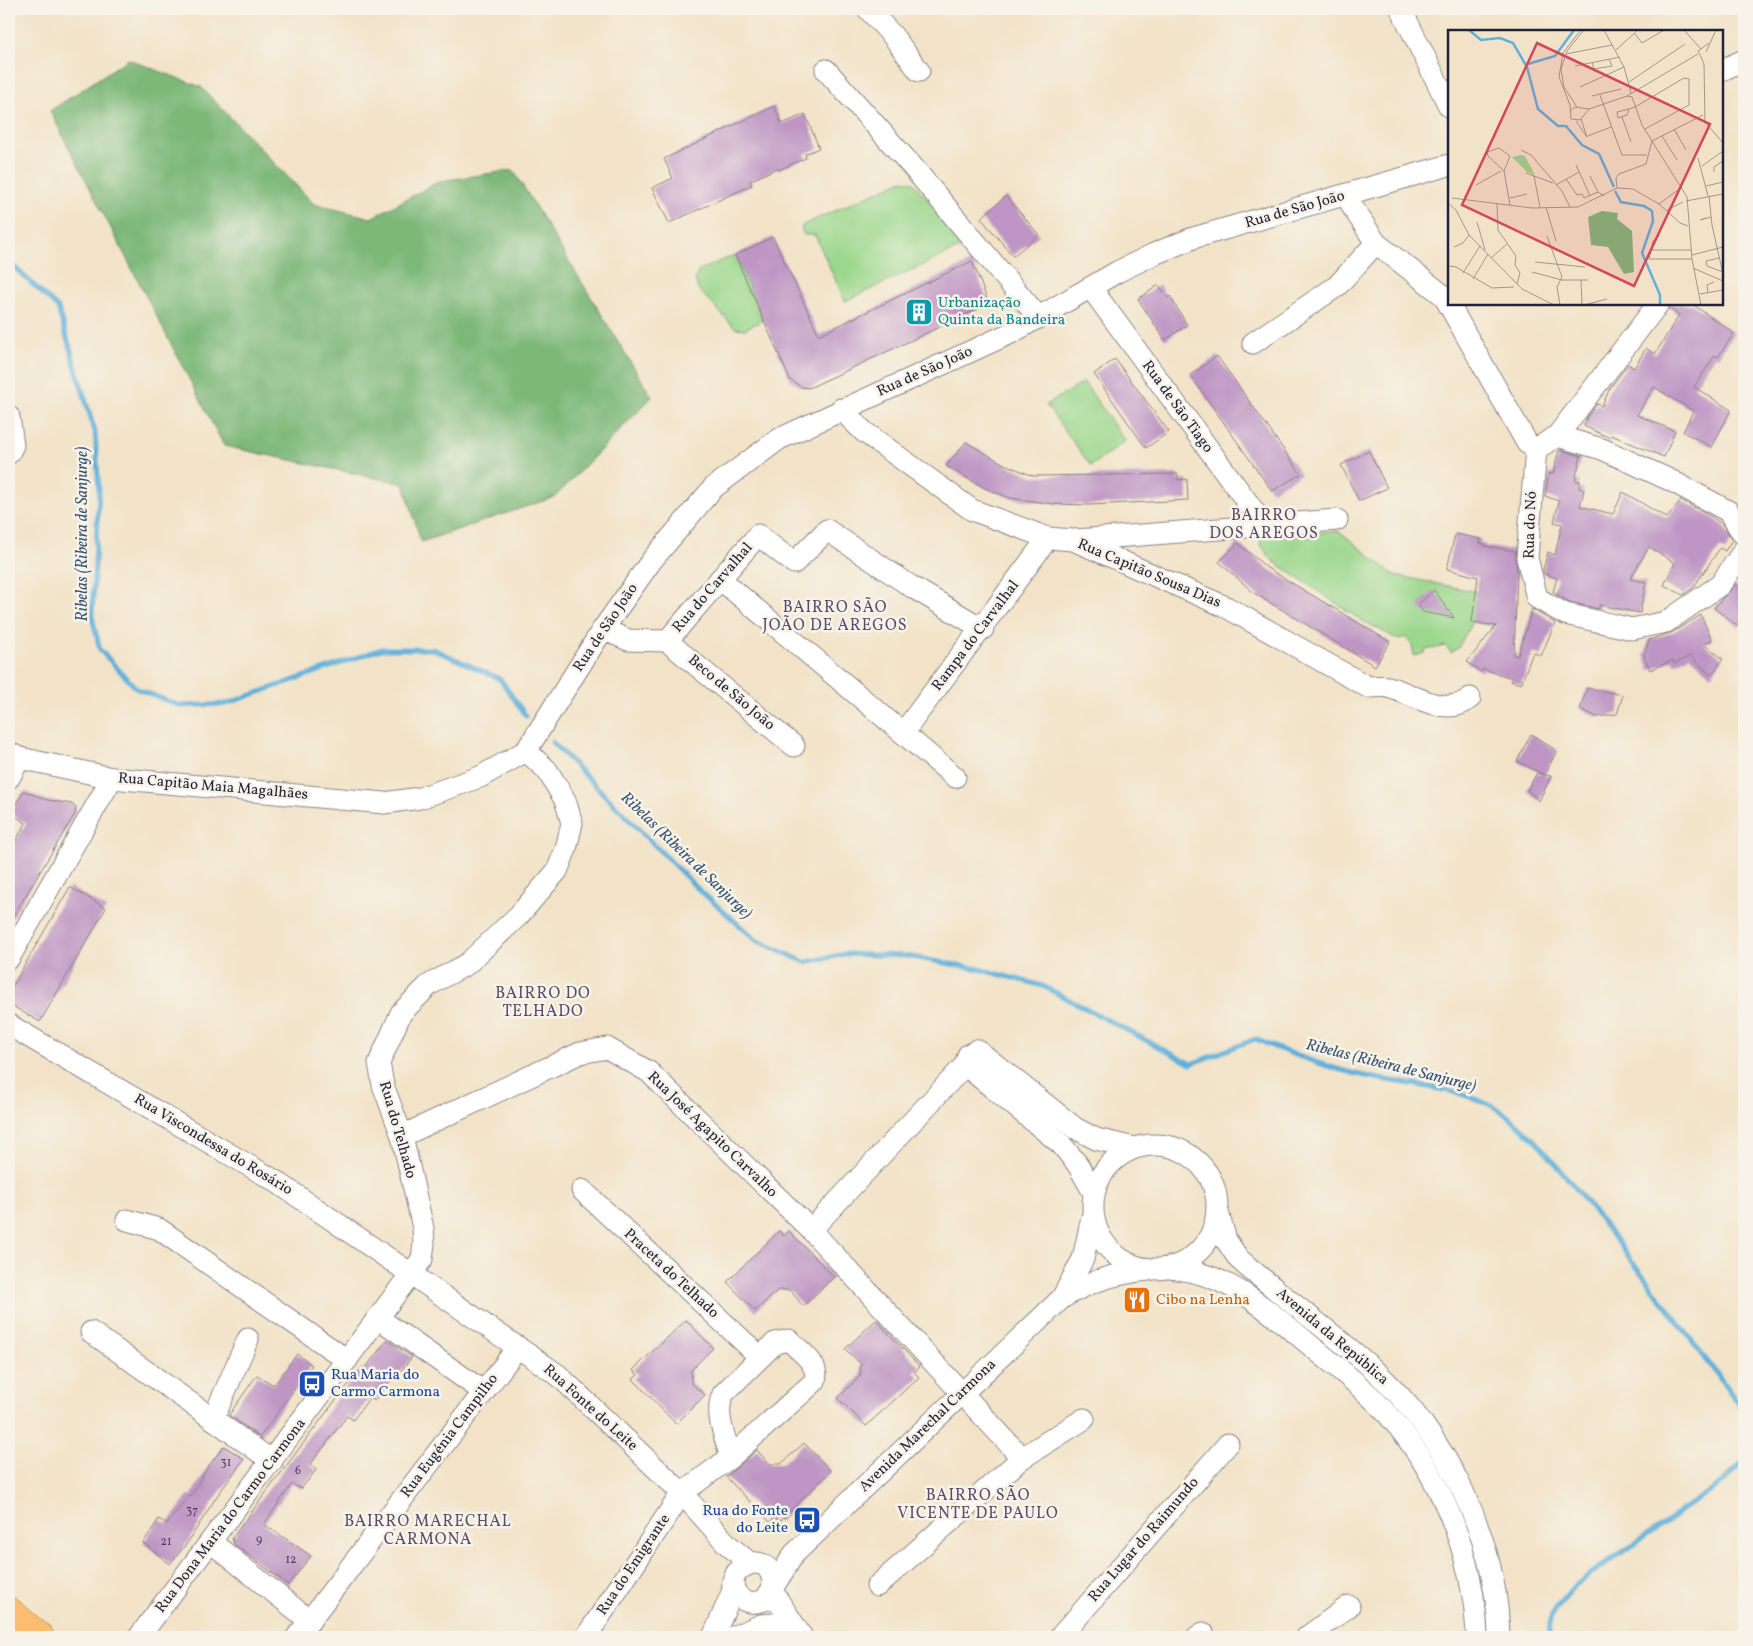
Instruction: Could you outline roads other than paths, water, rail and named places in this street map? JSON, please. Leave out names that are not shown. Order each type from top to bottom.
[{"type":"main road","points":[[9,1611],[40,1637]]},
{"type":"street","points":[[868,9],[894,36],[919,71]]},
{"type":"street","points":[[1400,9],[1448,104]]},
{"type":"street","points":[[1723,70],[1744,60]]},
{"type":"street","points":[[826,70],[911,165],[1039,318]]},
{"type":"street","name":"Rua de São João","points":[[526,751],[603,629],[652,560],[713,488],[779,439],[1039,318],[1154,254],[1193,238],[1448,165]]},
{"type":"street","points":[[1348,195],[1353,208],[1376,243],[1444,296],[1448,303]]},
{"type":"street","points":[[1253,344],[1337,286],[1376,243]]},
{"type":"street","name":"Rua de São Tiago","points":[[1091,288],[1264,525]]},
{"type":"street","points":[[1449,305],[1527,443],[1536,449],[1557,436],[1657,305]]},
{"type":"street","name":"Rua Capitão Sousa Dias","points":[[841,409],[863,432],[972,510],[1048,538],[1073,540],[1226,607],[1368,687],[1387,687],[1426,702],[1453,706],[1470,698]]},
{"type":"street","points":[[9,417],[13,445],[9,453]]},
{"type":"street","points":[[1557,436],[1602,449],[1720,506],[1728,511],[1744,535]]},
{"type":"street","name":"Rua do Nó","points":[[1536,449],[1527,558],[1537,598],[1565,614],[1632,629],[1666,622],[1720,585],[1744,550]]},
{"type":"street","points":[[1073,540],[1336,520]]},
{"type":"street","name":"Rua do Carvalhal","points":[[603,629],[628,640],[667,641],[758,535],[794,563],[826,530],[912,587],[983,629]]},
{"type":"street","name":"Rampa do Carvalhal","points":[[903,733],[983,629],[1048,538]]},
{"type":"street","points":[[720,579],[955,777]]},
{"type":"street","name":"Beco de São João","points":[[667,641],[794,746]]},
{"type":"street","name":"Rua Capitão Maia Magalhães","points":[[15,756],[112,778],[384,803],[420,798],[480,777],[526,751]]},
{"type":"street","name":"Rua do Telhado","points":[[412,1274],[422,1259],[423,1228],[402,1136],[383,1085],[379,1063],[402,1012],[429,985],[467,964],[519,915],[557,871],[566,849],[572,823],[566,800],[547,770],[526,751]]},
{"type":"street","points":[[9,778],[15,756]]},
{"type":"street","points":[[9,958],[112,778]]},
{"type":"street","name":"Rua Viscondessa do Rosário","points":[[9,1025],[277,1182],[412,1274]]},
{"type":"street","name":"Rua José Agapito Carvalho","points":[[402,1136],[580,1053],[607,1048],[649,1072],[811,1230],[1022,1458]]},
{"type":"street","points":[[811,1230],[966,1065],[968,1055],[977,1050],[1075,1128],[1096,1139],[1134,1148]]},
{"type":"street","points":[[966,1065],[1061,1144],[1078,1165],[1094,1193]]},
{"type":"street","points":[[1154,1145],[1174,1148],[1192,1157],[1206,1171],[1215,1189],[1217,1209],[1213,1229],[1203,1247],[1188,1260],[1160,1269],[1129,1264],[1111,1252],[1098,1235],[1092,1215],[1094,1193],[1102,1174],[1116,1158],[1134,1148],[1154,1145]]},
{"type":"street","name":"Praceta do Telhado","points":[[582,1190],[760,1357]]},
{"type":"street","name":"Avenida da República","points":[[1217,1209],[1226,1240],[1238,1258],[1373,1369],[1417,1417],[1440,1450],[1459,1484],[1484,1548],[1495,1597],[1499,1637]]},
{"type":"street","name":"Avenida Marechal Carmona","points":[[1062,1298],[1083,1259],[1092,1215]]},
{"type":"street","points":[[127,1220],[159,1229],[347,1360]]},
{"type":"street","name":"Avenida da República","points":[[1160,1269],[1188,1270],[1226,1282],[1260,1305],[1358,1384],[1398,1428],[1420,1458],[1438,1490],[1453,1524],[1463,1552],[1473,1601],[1477,1637]]},
{"type":"street","name":"Avenida Marechal Carmona","points":[[794,1554],[1062,1298],[1100,1278],[1125,1272],[1160,1269]]},
{"type":"street","name":"Rua Dona Maria do Carmo Carmona","points":[[139,1637],[412,1274]]},
{"type":"street","name":"Rua Fonte do Leite","points":[[412,1274],[558,1375],[682,1493],[727,1544],[745,1573],[741,1599],[765,1595]]},
{"type":"street","points":[[378,1318],[484,1392]]},
{"type":"street","points":[[91,1332],[272,1461]]},
{"type":"street","points":[[213,1419],[248,1339]]},
{"type":"street","points":[[682,1493],[730,1458],[815,1381],[817,1374],[815,1366],[788,1340],[775,1343],[723,1394],[719,1402],[718,1412],[730,1458]]},
{"type":"street","name":"Rua Eugénia Campilho","points":[[304,1629],[518,1347]]},
{"type":"street","points":[[877,1586],[1022,1458],[1084,1419]]},
{"type":"street","name":"Rua Lugar do Raimundo","points":[[1060,1637],[1228,1444]]},
{"type":"street","name":"Rua do Emigrante","points":[[586,1637],[682,1493]]},
{"type":"street","points":[[211,1542],[304,1629]]},
{"type":"street","points":[[713,1637],[745,1573],[794,1554]]},
{"type":"street","points":[[734,1637],[794,1554]]},
{"type":"street","points":[[745,1573],[771,1573],[765,1595]]},
{"type":"street","points":[[765,1595],[795,1631]]},
{"type":"street","points":[[1307,1637],[1349,1606]]},
{"type":"street","points":[[734,1637],[761,1625],[795,1631]]},
{"type":"waterway","name":"Ribelas (Ribeira de Sanjurge)","points":[[9,262],[58,308],[95,432],[99,491],[92,616],[100,650],[137,689],[181,706],[226,704],[381,649],[433,649],[500,679],[526,716]]},
{"type":"waterway","name":"Ribelas (Ribeira de Sanjurge)","points":[[552,742],[696,887],[756,940],[805,962],[846,954],[906,956],[979,969],[1043,986],[1191,1064],[1255,1039],[1340,1070],[1445,1090],[1488,1104],[1516,1123],[1544,1150],[1611,1233],[1744,1411]]},
{"type":"waterway","points":[[1549,1637],[1553,1615],[1563,1598],[1574,1586],[1724,1481],[1744,1461]]},
{"type":"place","name":"Urbanização Quinta da Bandeira","points":[[919,312]]},
{"type":"place","name":"Cibo na Lenha","points":[[1137,1300]]},
{"type":"place","name":"Rua Maria do Carmo Carmona","points":[[312,1384]]},
{"type":"place","name":"Rua do Fonte do Leite","points":[[807,1520]]},
{"type":"district","name":"BAIRRO DOS AREGOS","points":[[1264,525]]},
{"type":"district","name":"BAIRRO SÃO JOÃO DE AREGOS","points":[[835,617]]},
{"type":"district","name":"BAIRRO DO TELHADO","points":[[543,1003]]},
{"type":"district","name":"BAIRRO SÃO VICENTE DE PAULO","points":[[978,1505]]},
{"type":"district","name":"BAIRRO MARECHAL CARMONA","points":[[428,1531]]}]
